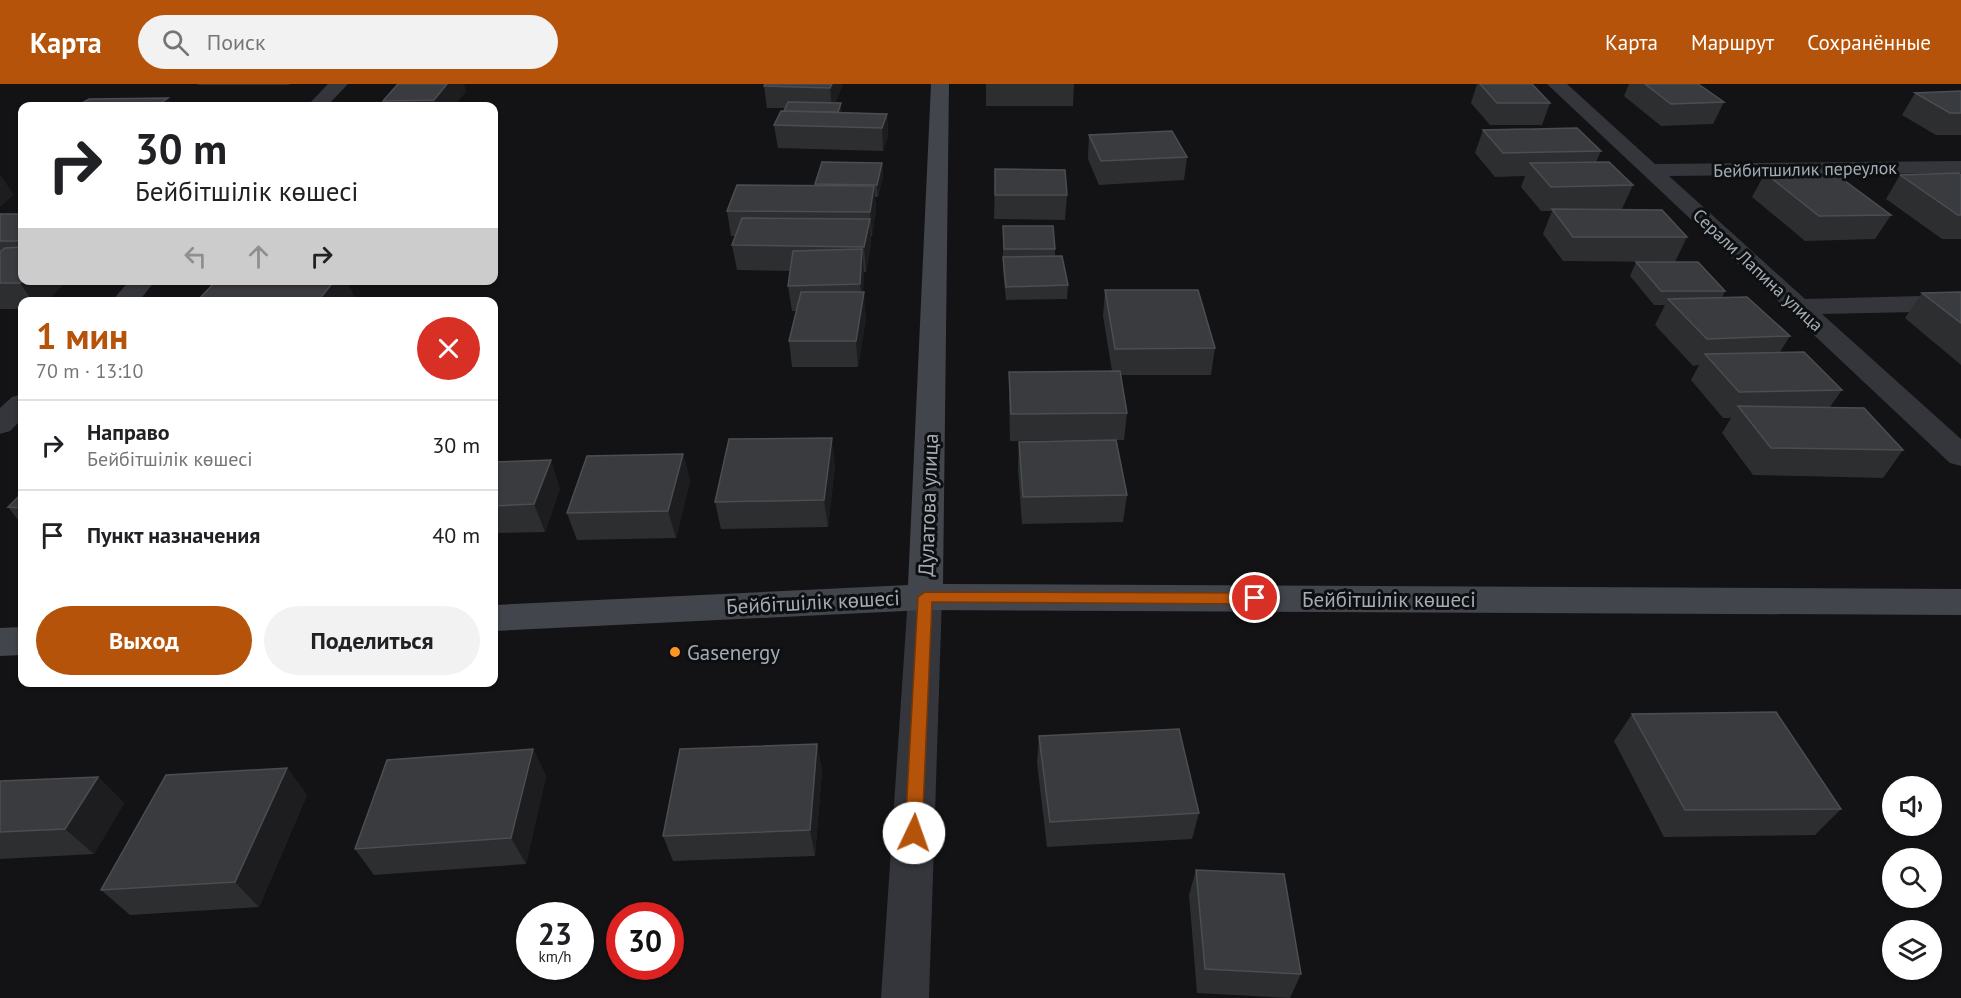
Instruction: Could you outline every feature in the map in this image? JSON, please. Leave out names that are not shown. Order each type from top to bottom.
[{"type":"street","points":[[320,102],[339,84]]},
{"type":"street","name":"Дулатова улица","points":[[906,998],[925,597],[940,84]]},
{"type":"street","name":"Серали Лапина улица","points":[[1556,84],[1961,456]]},
{"type":"street","name":"Бейбитшилик переулок","points":[[1649,170],[1961,167]]},
{"type":"street","points":[[128,297],[139,285]]},
{"type":"street","points":[[1799,307],[1961,303]]},
{"type":"street","points":[[0,425],[18,407]]},
{"type":"street","name":"Бейбітшілік көшесі","points":[[498,618],[925,597],[1961,602]]},
{"type":"street","points":[[0,642],[18,641]]},
{"type":"building","points":[[398,84],[447,84],[434,100],[383,101]]},
{"type":"building","points":[[765,84],[832,84],[830,88],[764,86]]},
{"type":"building","points":[[1480,84],[1532,84],[1550,103],[1497,103]]},
{"type":"building","points":[[1645,84],[1698,84],[1724,102],[1671,104]]},
{"type":"building","points":[[1961,91],[1961,113],[1950,113],[1915,93]]},
{"type":"building","points":[[168,98],[162,102],[84,102],[89,99]]},
{"type":"building","points":[[788,102],[841,103],[838,112],[784,111]]},
{"type":"building","points":[[781,111],[887,114],[882,128],[774,125]]},
{"type":"building","points":[[1577,128],[1601,151],[1503,153],[1483,130]]},
{"type":"building","points":[[1172,131],[1187,157],[1101,161],[1089,135]]},
{"type":"building","points":[[822,162],[882,163],[877,185],[815,184]]},
{"type":"building","points":[[1609,162],[1633,185],[1551,187],[1530,163]]},
{"type":"building","points":[[995,169],[1065,170],[1067,195],[995,195]]},
{"type":"building","points":[[1833,172],[1891,215],[1819,216],[1765,173]]},
{"type":"building","points":[[1959,173],[1961,175],[1961,215],[1900,175]]},
{"type":"building","points":[[737,185],[874,186],[870,212],[727,211]]},
{"type":"building","points":[[1552,209],[1662,210],[1687,237],[1573,237]]},
{"type":"building","points":[[0,214],[18,214],[18,241],[0,241]]},
{"type":"building","points":[[742,218],[870,219],[864,247],[732,245]]},
{"type":"building","points":[[1003,226],[1053,226],[1055,249],[1004,249]]},
{"type":"building","points":[[18,247],[18,283],[0,283],[0,252],[5,248]]},
{"type":"building","points":[[862,249],[860,284],[788,286],[793,251]]},
{"type":"building","points":[[1062,256],[1068,285],[1006,287],[1003,257]]},
{"type":"building","points":[[1636,262],[1698,262],[1725,291],[1661,291]]},
{"type":"building","points":[[212,285],[331,285],[321,297],[201,297]]},
{"type":"building","points":[[1105,290],[1198,290],[1215,348],[1115,349]]},
{"type":"building","points":[[801,292],[864,292],[856,341],[789,341]]},
{"type":"building","points":[[1961,292],[1961,323],[1922,293]]},
{"type":"building","points":[[1747,297],[1790,336],[1707,339],[1668,299]]},
{"type":"building","points":[[1804,352],[1842,390],[1739,392],[1705,354]]},
{"type":"building","points":[[1120,371],[1127,413],[1011,414],[1009,372]]},
{"type":"building","points":[[1738,406],[1864,408],[1903,450],[1771,448]]},
{"type":"building","points":[[832,438],[824,500],[715,502],[729,439]]},
{"type":"building","points":[[1116,440],[1127,495],[1023,497],[1019,442]]},
{"type":"building","points":[[683,454],[668,511],[567,513],[587,456]]},
{"type":"building","points":[[551,460],[534,504],[498,506],[498,462]]},
{"type":"building","points":[[18,497],[18,508],[8,507]]},
{"type":"building","points":[[1776,712],[1841,809],[1685,810],[1632,714]]},
{"type":"building","points":[[1179,729],[1199,813],[1050,822],[1039,736]]},
{"type":"building","points":[[817,744],[810,830],[663,836],[680,749]]},
{"type":"building","points":[[533,749],[511,838],[355,849],[387,760]]},
{"type":"building","points":[[287,768],[235,882],[101,890],[166,775]]},
{"type":"building","points":[[98,777],[65,829],[0,832],[0,781]]},
{"type":"building","points":[[1196,870],[1284,874],[1301,974],[1205,969]]},
{"type":"place","name":"Gasenergy","points":[[675,652]]},
{"type":"route","points":[[914,833],[925,597],[1255,598]]}]
